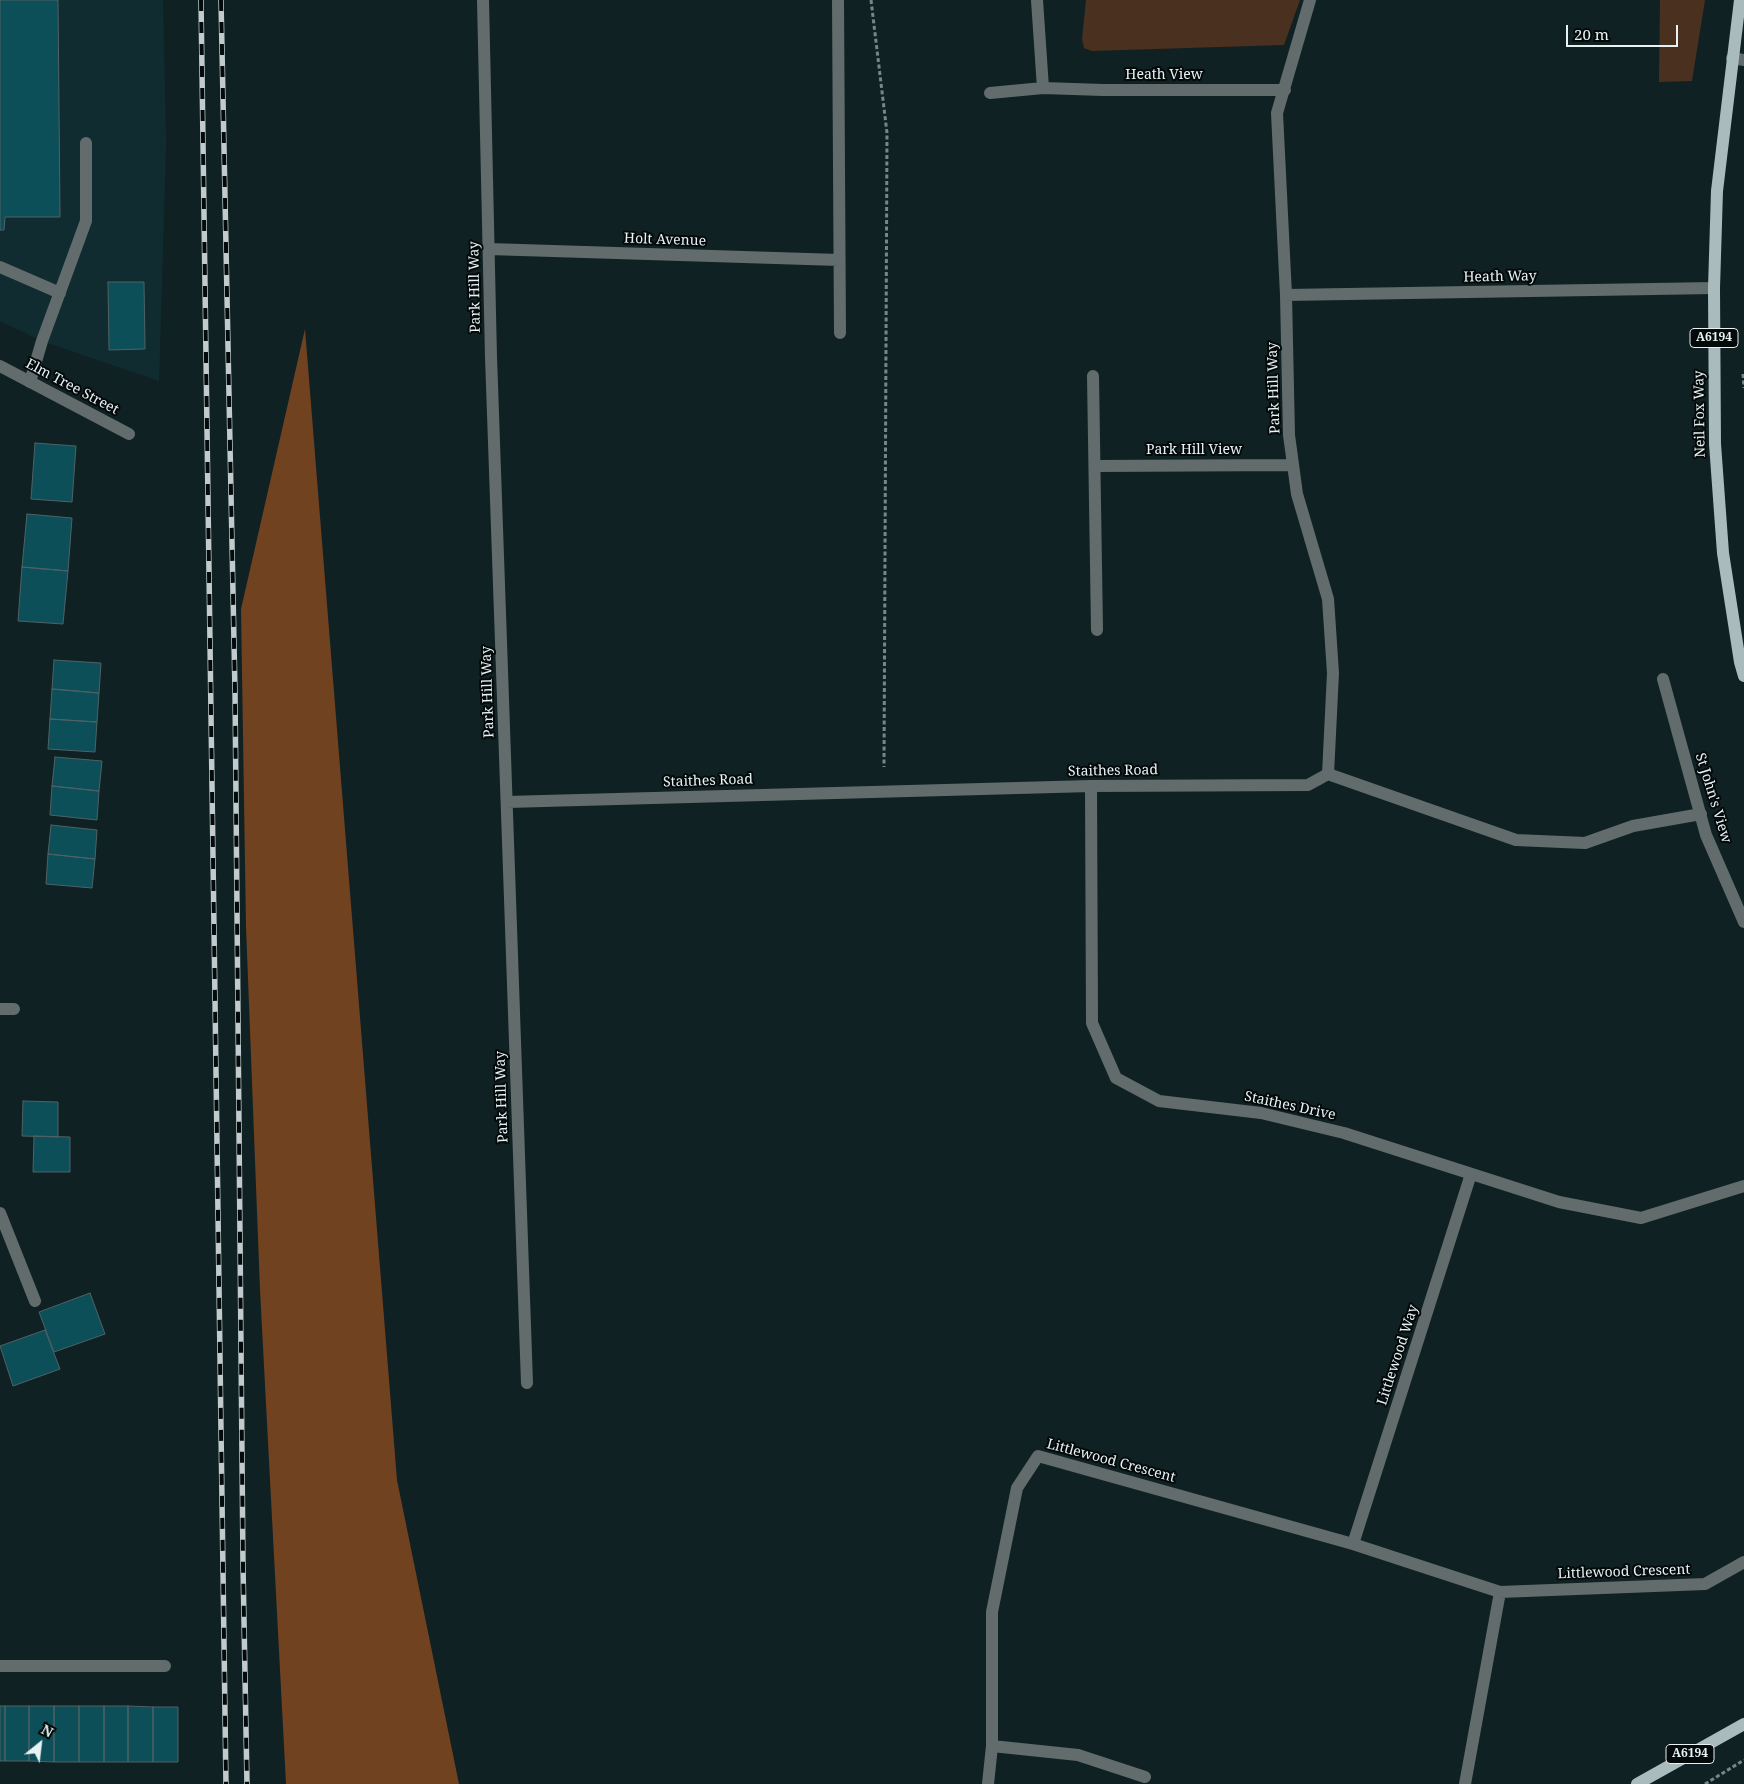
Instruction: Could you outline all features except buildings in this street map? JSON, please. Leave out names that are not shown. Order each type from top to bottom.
[{"type":"main road","name":"Neil Fox Way","points":[[1740,0],[1738,59],[1717,191],[1714,288],[1715,444],[1723,553],[1740,662],[1744,676]]},
{"type":"main road","name":"A6194","points":[[1637,1784],[1744,1724]]},
{"type":"street","name":"Park Hill Way","points":[[483,0],[489,249],[527,1383]]},
{"type":"street","points":[[838,0],[840,333]]},
{"type":"street","points":[[1036,0],[1043,88]]},
{"type":"street","name":"Park Hill Way","points":[[1310,0],[1277,113],[1286,295],[1290,434],[1293,465],[1297,494],[1328,599],[1333,673],[1328,774]]},
{"type":"street","name":"Heath View","points":[[990,93],[1043,88],[1102,90],[1285,90]]},
{"type":"street","points":[[30,382],[86,221],[86,143]]},
{"type":"street","name":"Holt Avenue","points":[[489,249],[839,260]]},
{"type":"street","points":[[0,267],[60,293]]},
{"type":"street","name":"Heath Way","points":[[1286,295],[1714,288]]},
{"type":"street","name":"Elm Tree Street","points":[[0,366],[130,434]]},
{"type":"street","points":[[1093,376],[1097,630]]},
{"type":"street","name":"Park Hill View","points":[[1095,466],[1293,465]]},
{"type":"street","name":"St John's View","points":[[1663,679],[1706,835],[1744,922]]},
{"type":"street","points":[[1328,774],[1516,840],[1585,843],[1634,826],[1701,814]]},
{"type":"street","name":"Staithes Road","points":[[507,802],[1091,786],[1308,784],[1328,774]]},
{"type":"street","name":"Staithes Drive","points":[[1091,786],[1092,1023],[1116,1078],[1159,1101],[1261,1113],[1344,1133],[1560,1202],[1641,1218],[1744,1186]]},
{"type":"street","points":[[0,1009],[14,1009]]},
{"type":"street","name":"Littlewood Way","points":[[1353,1544],[1471,1174]]},
{"type":"street","points":[[0,1213],[35,1301]]},
{"type":"street","name":"Littlewood Crescent","points":[[988,1784],[992,1746],[992,1612],[1016,1488],[1038,1456],[1353,1544],[1500,1592],[1705,1584],[1744,1562]]},
{"type":"street","points":[[1465,1784],[1500,1592]]},
{"type":"street","points":[[0,1666],[165,1666]]},
{"type":"street","points":[[992,1746],[1078,1755],[1145,1777]]},
{"type":"path","points":[[871,0],[887,133],[884,792]]},
{"type":"path","points":[[1705,1784],[1744,1760]]},
{"type":"shaded area","points":[[0,0],[163,0],[166,143],[159,381],[42,341],[0,321]]},
{"type":"shaded area","points":[[1086,0],[1300,0],[1284,45],[1092,51],[1084,48],[1082,39]]},
{"type":"shaded area","points":[[1660,0],[1705,0],[1692,81],[1659,82]]},
{"type":"shaded area","points":[[305,329],[397,1480],[459,1784],[286,1784],[260,1290],[246,927],[241,609]]},
{"type":"railway","points":[[201,0],[226,1784]]},
{"type":"railway","points":[[221,0],[235,691],[243,1566],[247,1784]]}]
